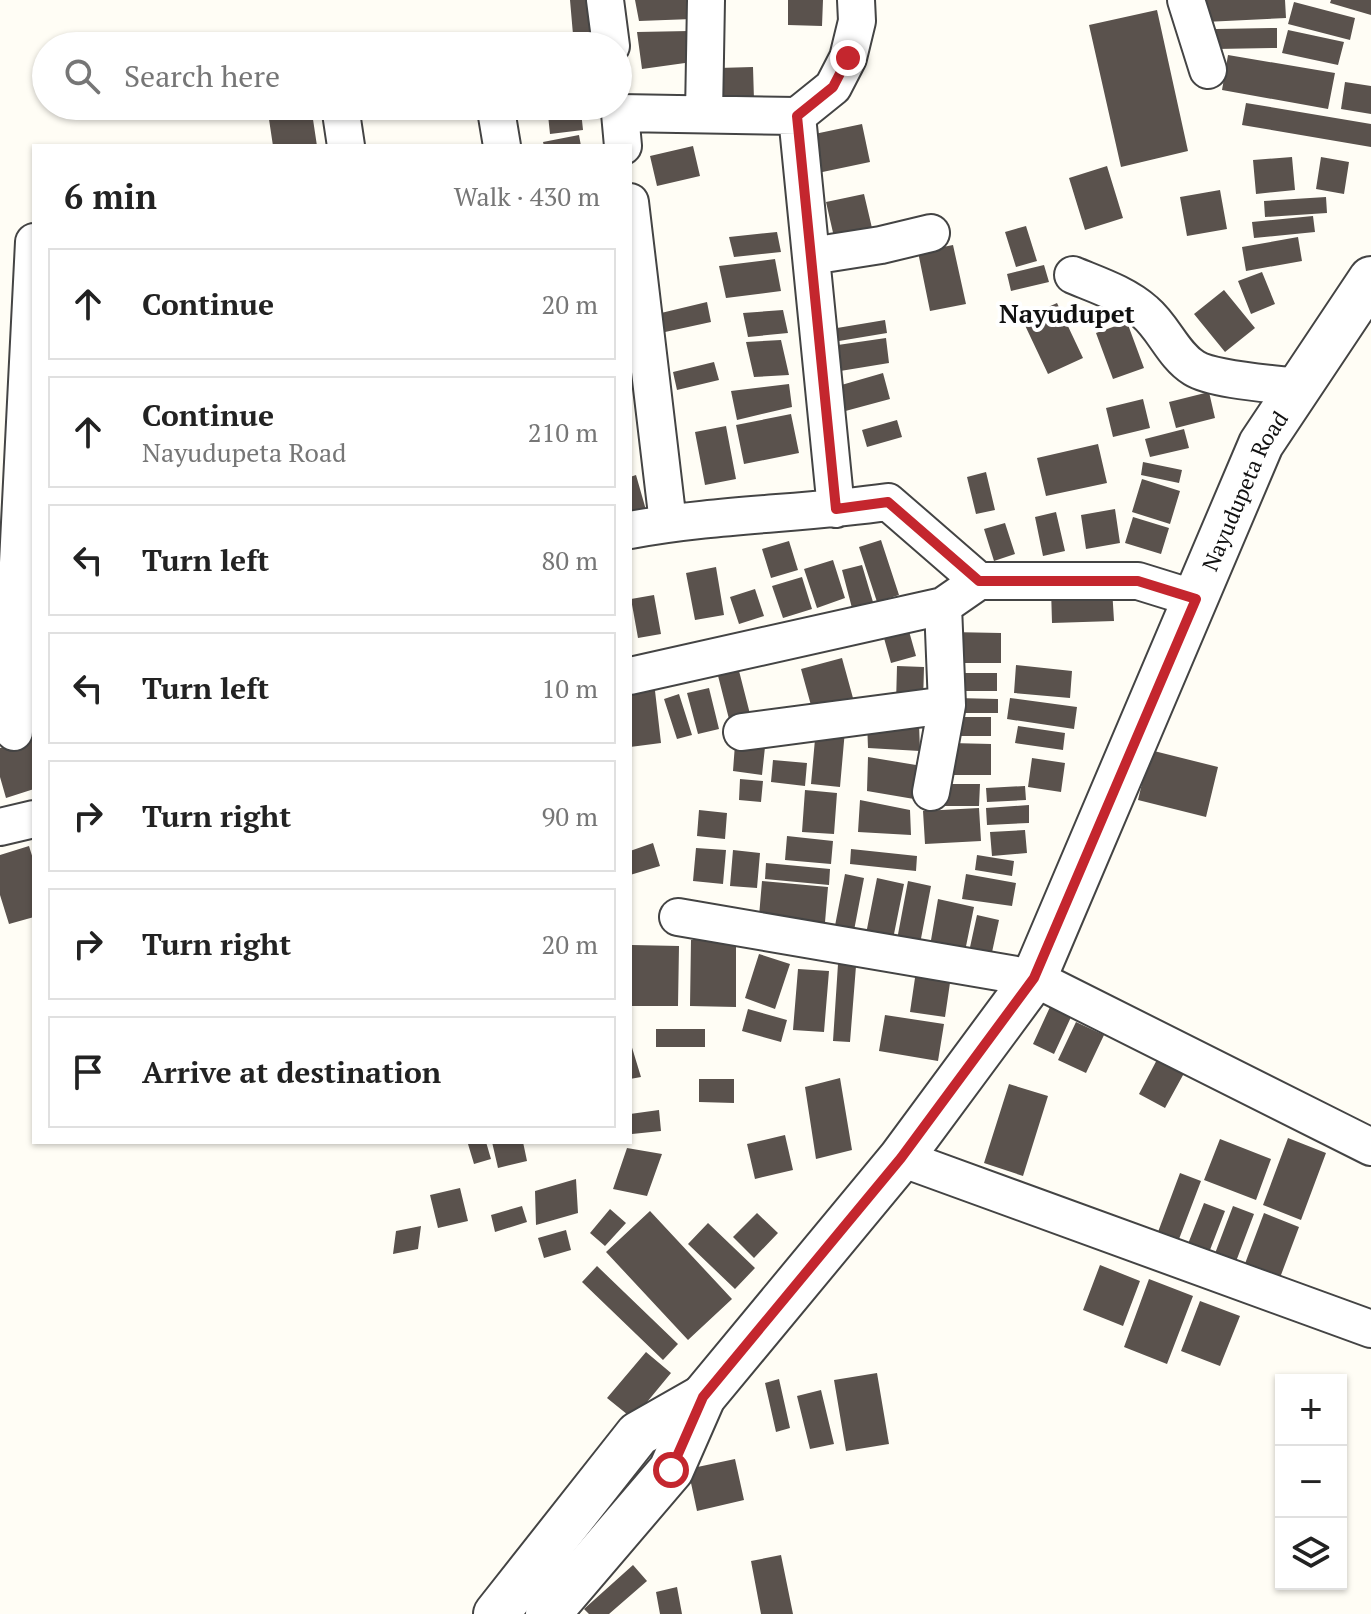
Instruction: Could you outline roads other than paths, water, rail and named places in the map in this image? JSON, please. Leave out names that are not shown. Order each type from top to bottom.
[{"type":"street","points":[[605,0],[609,32]]},
{"type":"street","points":[[704,114],[706,0]]},
{"type":"street","points":[[632,119],[704,114],[797,116],[833,87],[848,58],[857,21],[856,0]]},
{"type":"street","points":[[1186,0],[1208,70]]},
{"type":"street","points":[[797,116],[836,509]]},
{"type":"street","points":[[342,120],[346,144]]},
{"type":"street","points":[[632,219],[668,523]]},
{"type":"street","points":[[811,256],[866,248],[931,233]]},
{"type":"street","points":[[1073,275],[1128,299],[1146,312],[1181,358],[1196,370],[1299,387]]},
{"type":"street","name":"Nayudupeta Road","points":[[703,1397],[901,1158],[1034,978],[1261,444],[1371,279]]},
{"type":"street","points":[[16,732],[16,622],[32,284]]},
{"type":"street","points":[[632,530],[668,523],[888,502],[979,581]]},
{"type":"street","points":[[632,676],[943,606],[979,581],[1138,581],[1196,599]]},
{"type":"street","points":[[931,792],[947,705],[943,606]]},
{"type":"street","points":[[742,732],[947,705]]},
{"type":"street","points":[[0,827],[32,819]]},
{"type":"street","points":[[678,917],[1034,978],[1371,1147]]},
{"type":"street","points":[[901,1158],[1371,1329]]},
{"type":"street","points":[[496,1614],[638,1434],[703,1397]]},
{"type":"street","points":[[548,1614],[671,1470],[703,1397]]},
{"type":"district","name":"Nayudupet","points":[[1067,313]]}]
